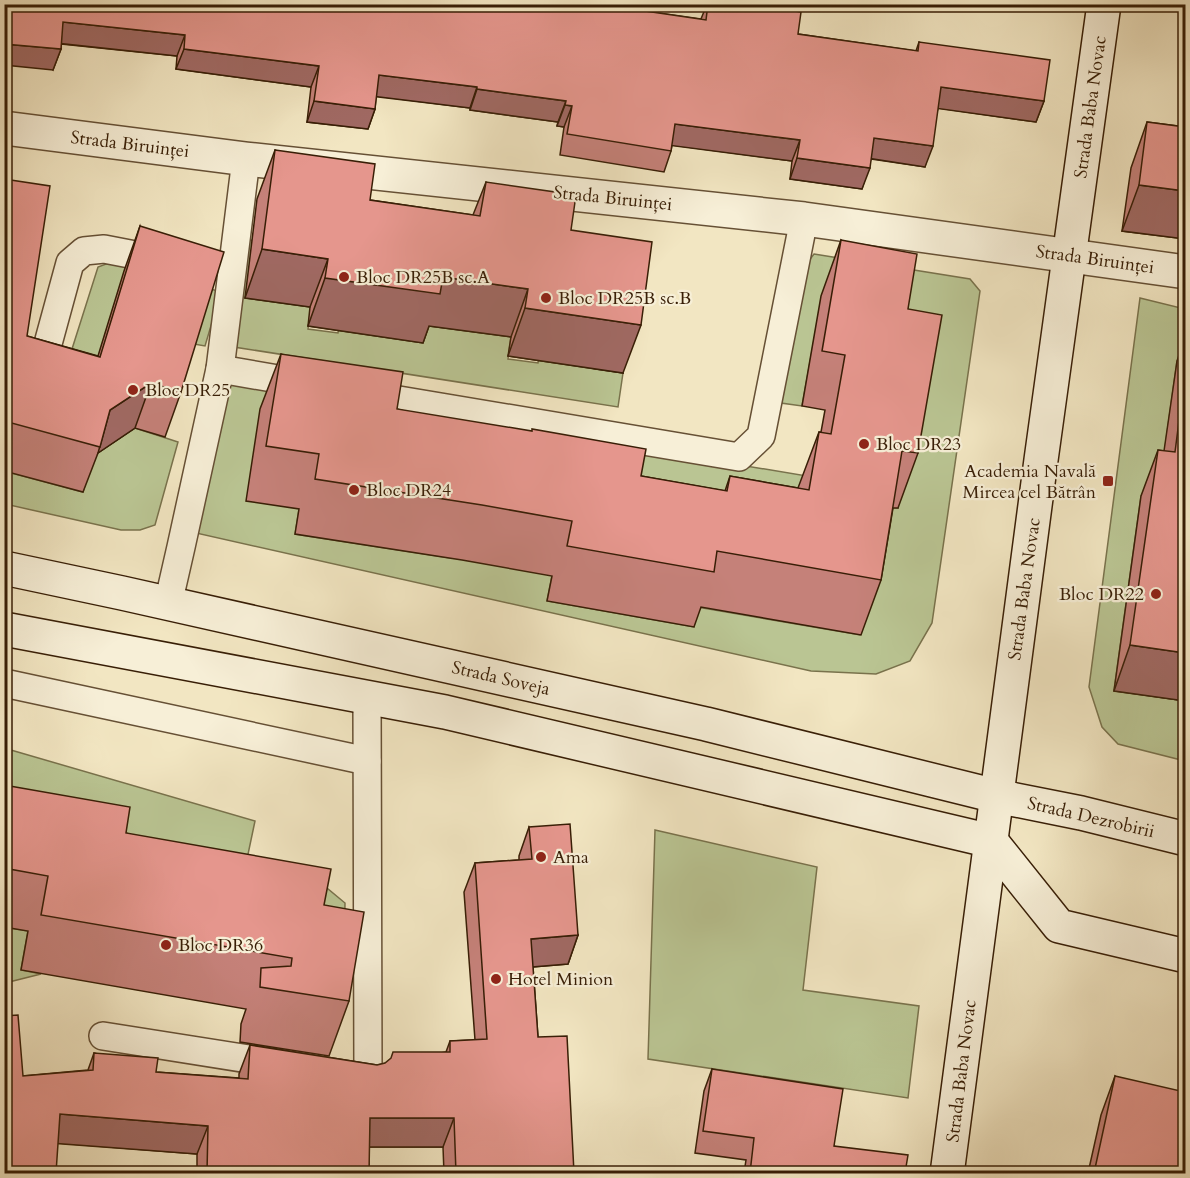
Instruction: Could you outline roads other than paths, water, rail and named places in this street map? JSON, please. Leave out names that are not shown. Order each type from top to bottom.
[{"type":"main road","name":"Strada Baba Novac","points":[[947,1173],[1104,4]]},
{"type":"main road","name":"Strada Biruinței","points":[[4,128],[246,159],[804,219],[1185,272]]},
{"type":"main road","name":"Strada Soveja","points":[[4,568],[706,724],[996,796]]},
{"type":"main road","points":[[4,629],[445,712],[991,841],[1059,926],[1185,956]]},
{"type":"main road","name":"Strada Dezrobirii","points":[[996,796],[1082,813],[1185,839]]},
{"type":"lane","points":[[168,604],[220,369],[209,269],[246,159]]},
{"type":"lane","points":[[220,369],[739,457],[761,436],[804,219]]},
{"type":"lane","points":[[49,340],[70,263],[84,251],[104,249],[209,269]]},
{"type":"lane","points":[[4,683],[367,761]]},
{"type":"lane","points":[[103,1036],[368,1078],[367,697]]},
{"type":"place","name":"Bloc DR25B sc.A","points":[[344,277]]},
{"type":"place","name":"Bloc DR25B sc.B","points":[[546,298]]},
{"type":"place","name":"Bloc DR25","points":[[133,390]]},
{"type":"place","name":"Bloc DR23","points":[[864,444]]},
{"type":"place","name":"Academia Navală Mircea cel Bătrân","points":[[1108,481]]},
{"type":"place","name":"Bloc DR24","points":[[354,490]]},
{"type":"place","name":"Bloc DR22","points":[[1156,594]]},
{"type":"place","name":"Ama","points":[[541,857]]},
{"type":"place","name":"Bloc DR36","points":[[166,945]]},
{"type":"place","name":"Hotel Minion","points":[[496,979]]}]
